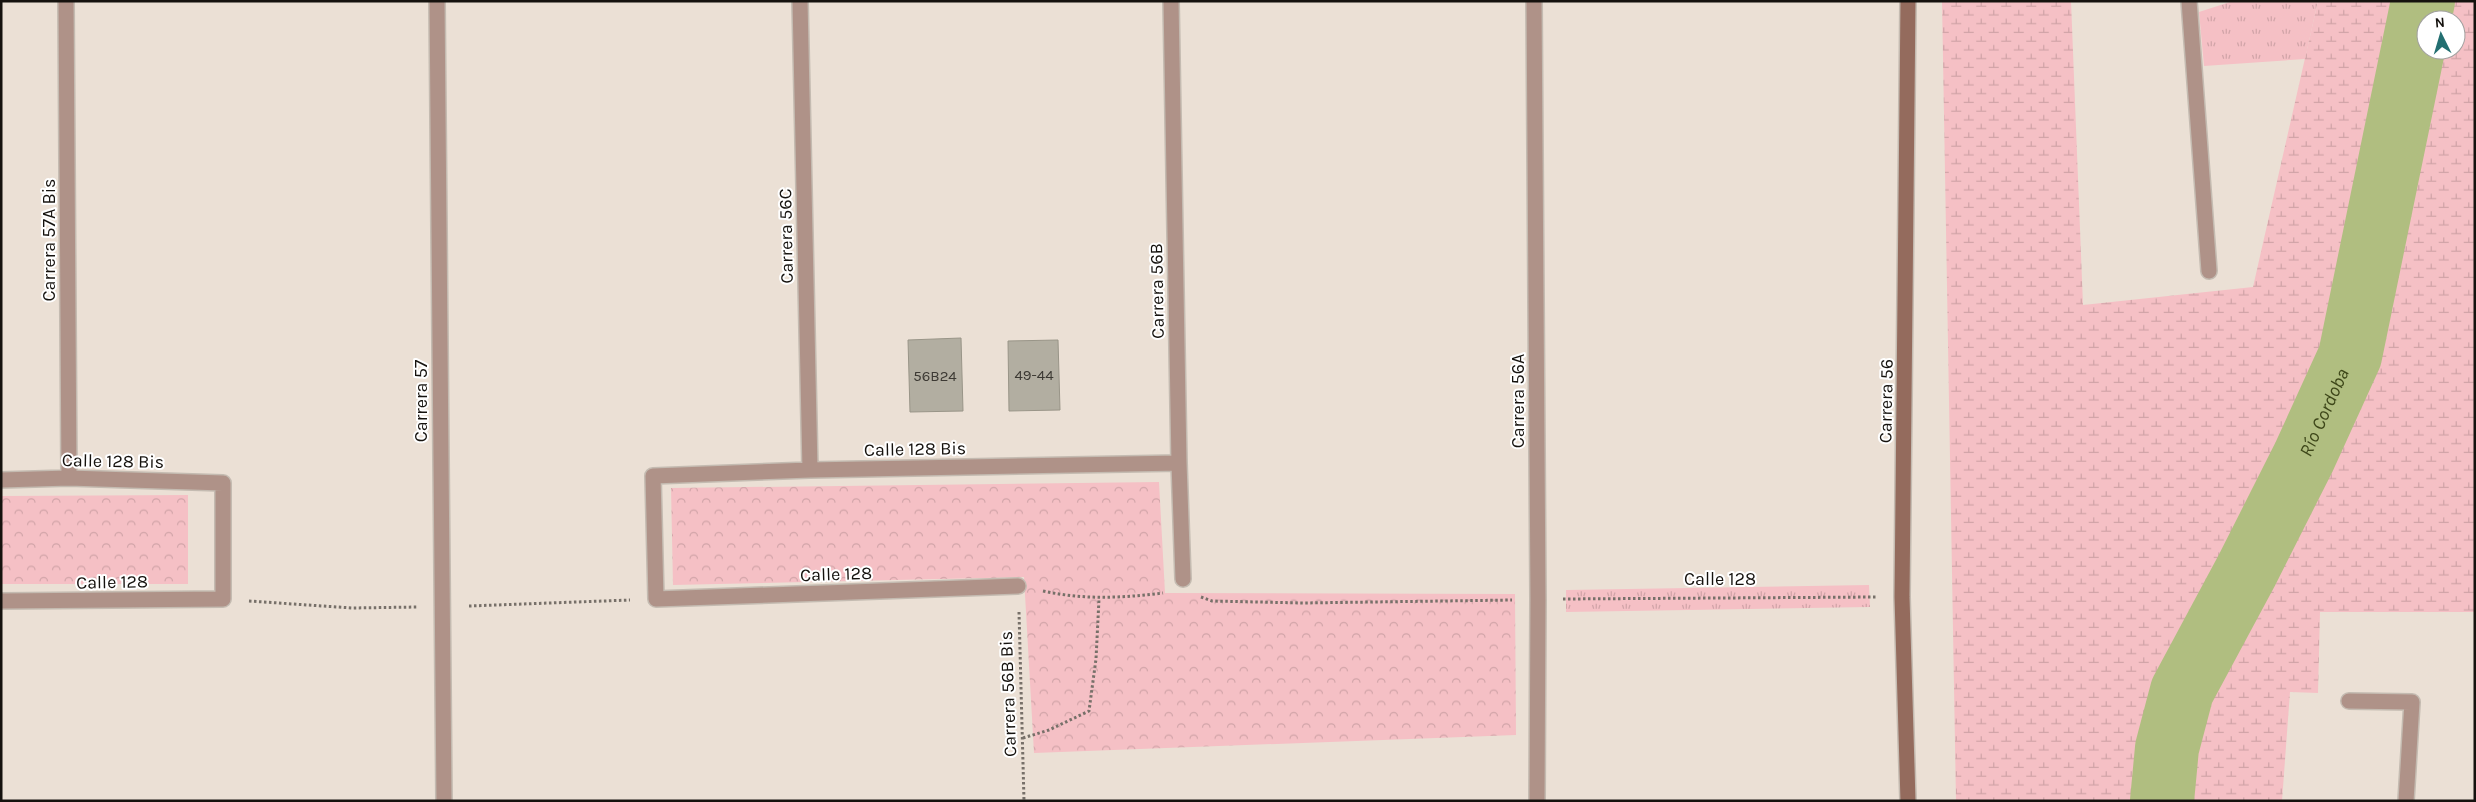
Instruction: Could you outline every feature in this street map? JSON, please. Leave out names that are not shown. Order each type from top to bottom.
[{"type":"street","name":"Carrera 57A Bis","points":[[66,1],[69,478]]},
{"type":"street","name":"Carrera 57","points":[[437,1],[444,801]]},
{"type":"street","name":"Carrera 56C","points":[[800,1],[810,470]]},
{"type":"street","name":"Carrera 56B","points":[[1171,1],[1178,463],[1183,579]]},
{"type":"street","name":"Carrera 56A","points":[[1534,1],[1538,599],[1537,801]]},
{"type":"street","name":"Carrera 56","points":[[1908,1],[1902,597],[1908,801]]},
{"type":"street","points":[[2189,1],[2209,271]]},
{"type":"street","name":"Calle 128 Bis","points":[[656,599],[653,476],[810,470],[1178,463]]},
{"type":"street","name":"Calle 128 Bis","points":[[1,480],[69,478],[223,483],[223,599]]},
{"type":"street","name":"Calle 128","points":[[656,599],[1018,586]]},
{"type":"street","name":"Calle 128","points":[[1,601],[223,599]]},
{"type":"street","points":[[2349,701],[2412,702],[2406,801]]},
{"type":"path","name":"Calle 128","points":[[1183,579],[1194,595],[1212,601],[1302,603],[1538,599],[1902,597]]},
{"type":"path","points":[[1018,586],[1070,597],[1099,599],[1164,593],[1183,579]]},
{"type":"path","name":"Carrera 56B Bis","points":[[1018,586],[1024,801]]},
{"type":"path","points":[[1023,738],[1049,730],[1089,710],[1096,659],[1099,599]]},
{"type":"green space","points":[[1942,1],[2071,1],[2083,305],[2253,287],[2318,1],[2475,1],[2475,612],[2320,612],[2318,693],[2290,692],[2282,801],[1956,801]]},
{"type":"green space","points":[[2233,1],[2318,1],[2305,59],[2204,66],[2199,12]]},
{"type":"green space","points":[[1159,482],[1165,593],[1515,594],[1516,735],[1034,753],[1024,577],[673,585],[671,488]]},
{"type":"green space","points":[[188,495],[188,584],[1,584],[1,496]]},
{"type":"green space","points":[[1869,585],[1870,607],[1566,612],[1566,590]]},
{"type":"building","points":[[961,338],[963,411],[910,412],[908,340]]},
{"type":"building","points":[[1058,340],[1060,410],[1009,411],[1008,341]]},
{"type":"waterway","name":"Río Cordoba","points":[[2162,801],[2167,748],[2182,691],[2247,570],[2304,457],[2350,356],[2423,1]]}]
